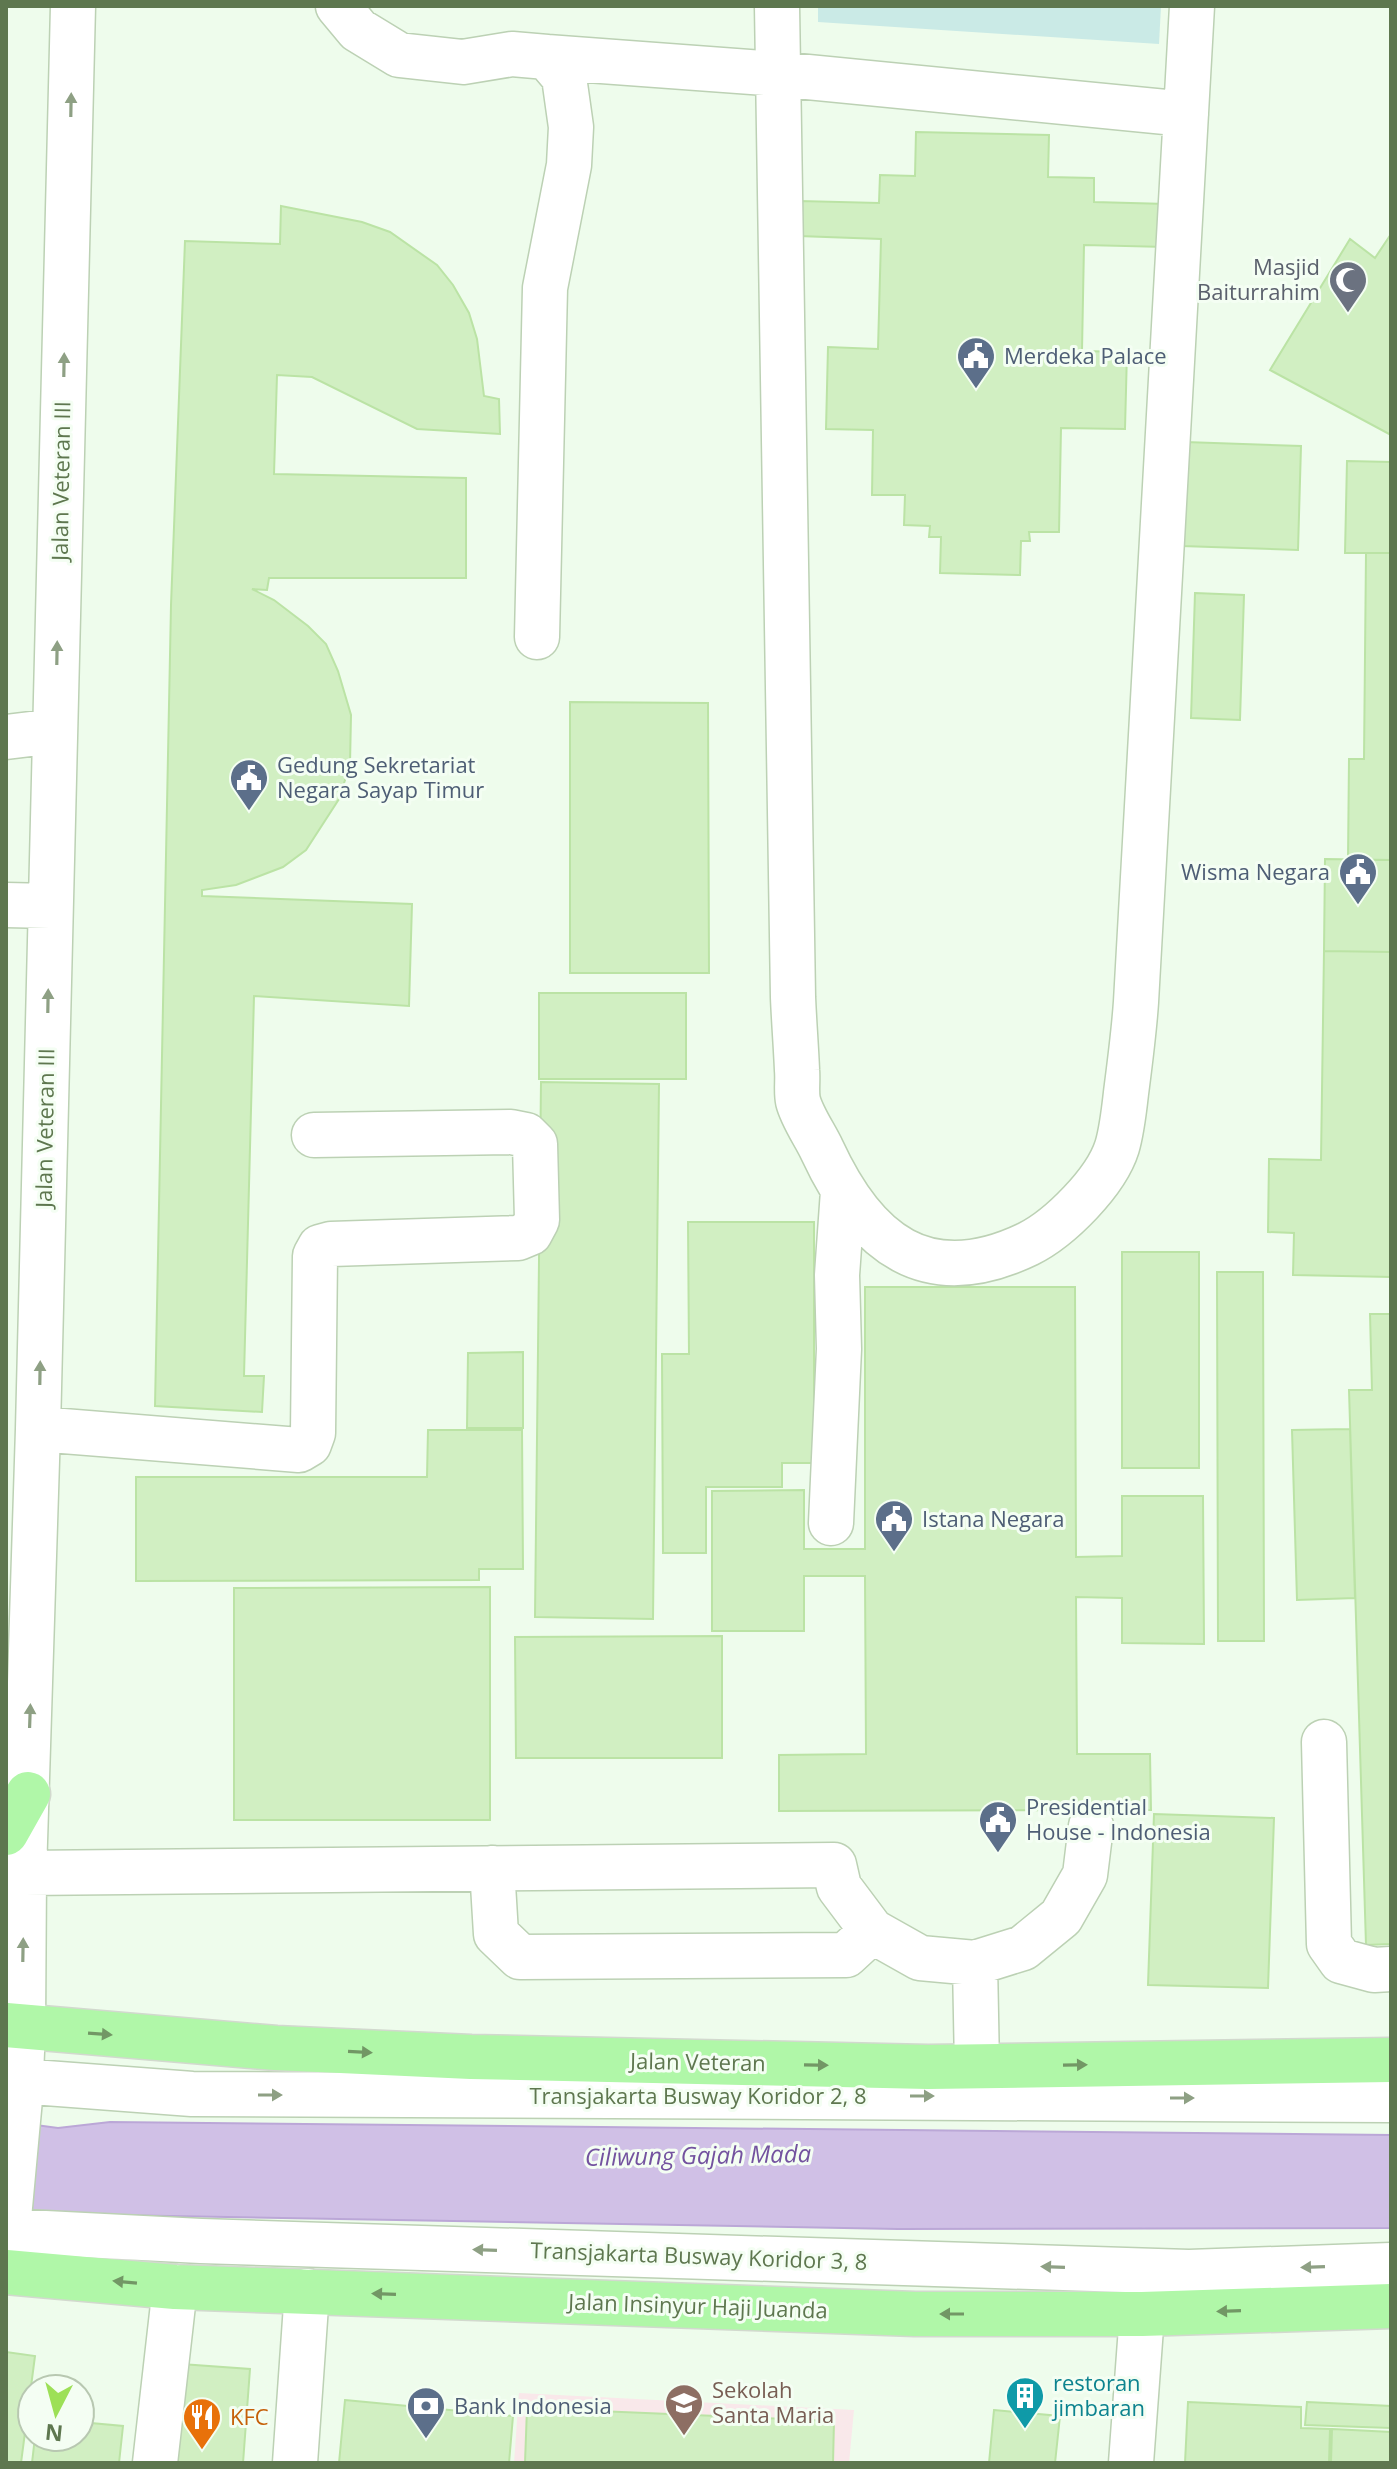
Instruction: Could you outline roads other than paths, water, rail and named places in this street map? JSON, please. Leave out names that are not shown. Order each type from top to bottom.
[{"type":"main road","points":[[6,1833],[28,1794]]},
{"type":"main road","name":"Jalan Veteran","points":[[14,2027],[276,2048],[456,2056],[977,2067],[1391,2060]]},
{"type":"main road","name":"Jalan Insinyur Haji Juanda","points":[[7,2241],[175,2287],[915,2314],[1142,2314],[1391,2306]]},
{"type":"street","name":"Jalan Veteran III","points":[[7,2241],[15,2087],[14,2027],[28,1794],[38,1429],[25,1158],[50,906],[73,6]]},
{"type":"street","points":[[338,6],[358,30],[399,55],[463,62],[512,54],[777,74],[1186,114]]},
{"type":"street","points":[[777,6],[792,982],[798,1101],[843,1191],[869,1224],[889,1242],[924,1261],[976,1263],[1002,1256],[1033,1242],[1061,1221],[1099,1179],[1116,1149],[1135,1014],[1192,6]]},
{"type":"street","points":[[537,637],[545,288],[569,165],[571,127],[564,77],[547,57]]},
{"type":"street","points":[[6,737],[55,731]]},
{"type":"street","points":[[6,905],[50,906]]},
{"type":"street","points":[[38,1429],[299,1450],[309,1444],[313,1433],[315,1256],[320,1247],[331,1244],[518,1238],[530,1233],[537,1220],[535,1144],[526,1135],[511,1132],[314,1135]]},
{"type":"street","points":[[831,1523],[839,1349],[837,1275],[843,1191]]},
{"type":"street","points":[[1324,1742],[1329,1944],[1341,1961],[1374,1970],[1391,1969]]},
{"type":"street","points":[[24,1873],[834,1865],[839,1887],[872,1931],[920,1958],[975,1963],[1023,1948],[1061,1917],[1085,1875],[1091,1826]]},
{"type":"street","points":[[492,1868],[496,1934],[520,1957],[846,1955],[872,1931]]},
{"type":"street","points":[[975,1963],[977,2067]]},
{"type":"street","name":"Transjakarta Busway Koridor 2, 8","points":[[15,2087],[192,2094],[1391,2100]]},
{"type":"street","name":"Transjakarta Busway Koridor 3, 8","points":[[7,2241],[216,2241],[1189,2272],[1391,2265]]},
{"type":"street","points":[[155,2463],[175,2287]]},
{"type":"street","points":[[295,2463],[307,2291]]},
{"type":"street","points":[[1131,2463],[1142,2314]]},
{"type":"water","name":"Ciliwung Gajah Mada","points":[[6,2121],[58,2128],[110,2122],[1391,2135],[1391,2228],[898,2229],[54,2214],[6,2209]]},
{"type":"place","name":"Masjid Baiturrahim","points":[[1348,314]]},
{"type":"place","name":"Merdeka Palace","points":[[976,390]]},
{"type":"place","name":"Gedung Sekretariat Negara Sayap Timur","points":[[249,812]]},
{"type":"place","name":"Wisma Negara","points":[[1358,906]]},
{"type":"place","name":"Istana Negara","points":[[894,1553]]},
{"type":"place","name":"Presidential House - Indonesia","points":[[998,1854]]},
{"type":"place","name":"restoran jimbaran","points":[[1025,2430]]},
{"type":"place","name":"Sekolah Santa Maria","points":[[684,2437]]},
{"type":"place","name":"Bank Indonesia","points":[[426,2440]]},
{"type":"place","name":"KFC","points":[[202,2451]]}]
